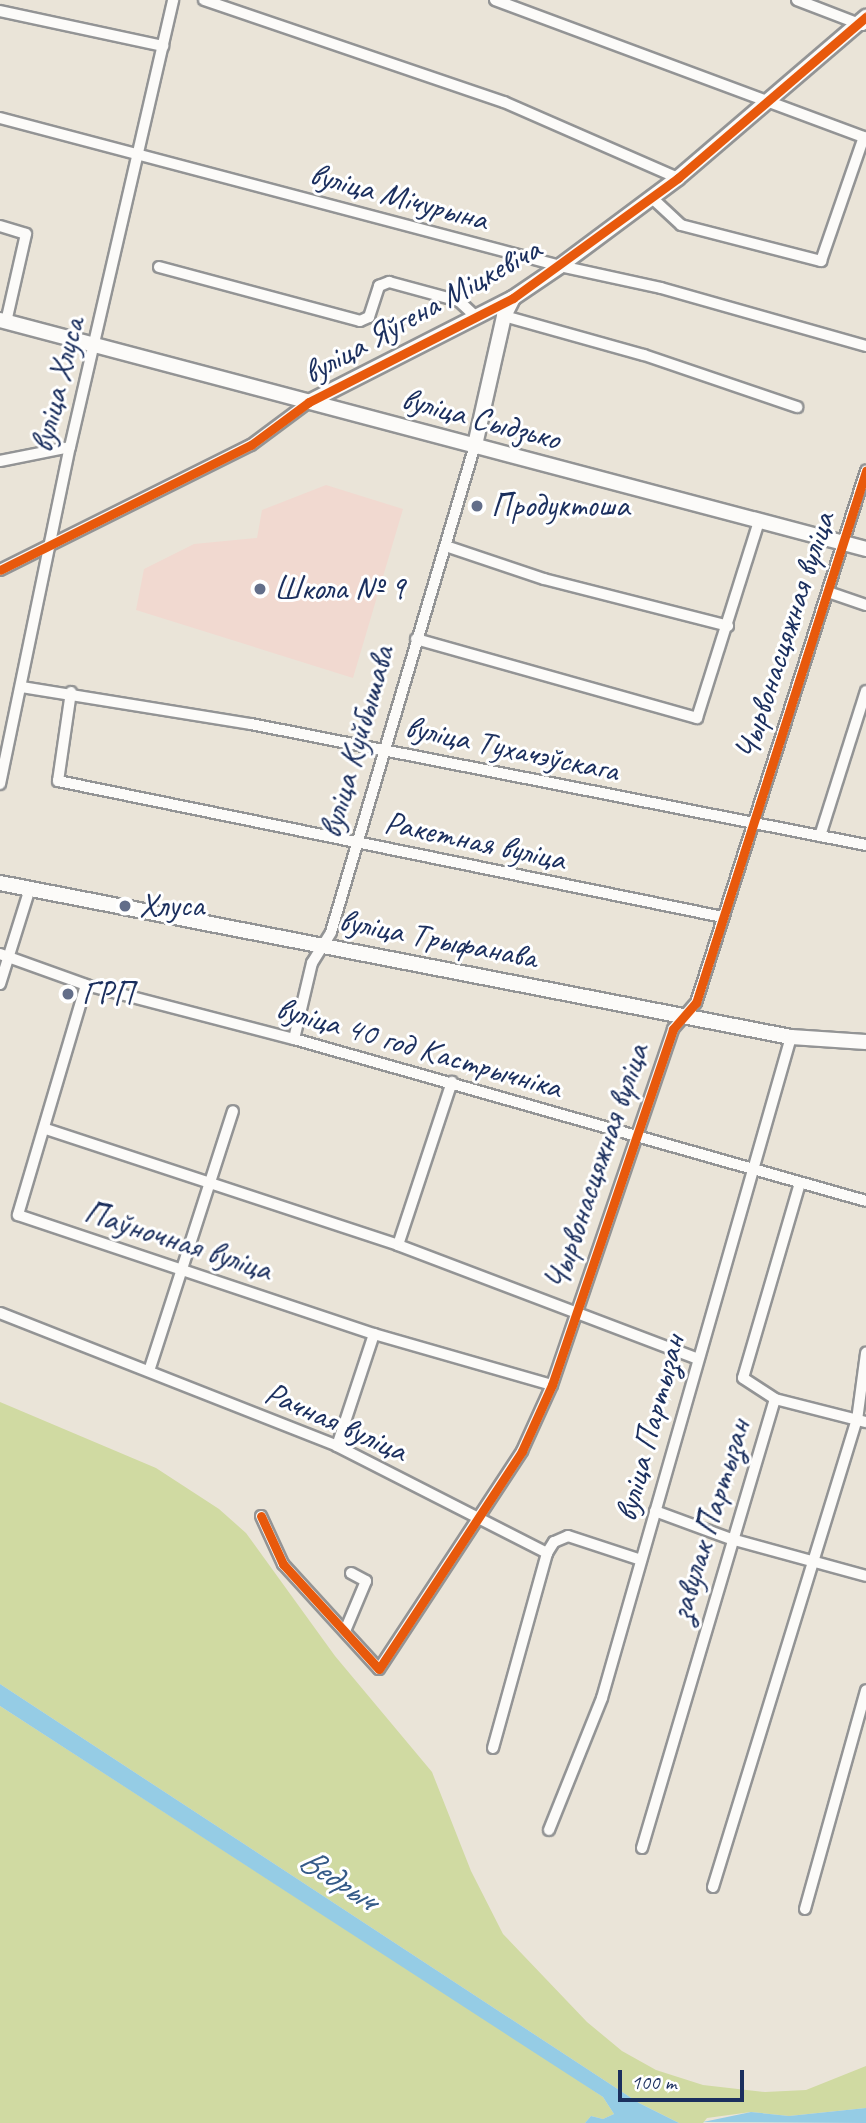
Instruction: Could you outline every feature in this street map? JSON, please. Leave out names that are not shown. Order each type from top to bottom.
[{"type":"street","name":"вуліца Хлуса","points":[[1,778],[22,687],[47,550],[173,0]]},
{"type":"street","points":[[204,0],[504,102],[678,178]]},
{"type":"street","points":[[495,0],[769,99],[865,137],[821,261],[681,225],[651,197]]},
{"type":"street","points":[[797,0],[863,22]]},
{"type":"street","points":[[0,11],[163,46]]},
{"type":"street","name":"вуліца Яўгена Міцкевіча","points":[[0,570],[47,550],[251,444],[309,402],[513,298],[678,178],[863,22]]},
{"type":"street","name":"вуліца Мічурына","points":[[0,118],[139,157],[560,266],[662,288],[866,346]]},
{"type":"street","points":[[0,226],[26,234],[3,321]]},
{"type":"street","points":[[159,267],[360,321],[369,317],[379,286],[389,282],[459,301],[475,317]]},
{"type":"street","name":"вуліца Куйбышава","points":[[294,1039],[312,962],[323,944],[357,842],[446,546],[475,445],[504,316],[513,298]]},
{"type":"street","points":[[504,316],[644,355],[797,407]]},
{"type":"street","name":"вуліца Сыдзько","points":[[3,321],[866,549]]},
{"type":"street","points":[[0,461],[70,447]]},
{"type":"street","name":"Чырвонасцяжная вуліца","points":[[261,1516],[283,1564],[379,1669],[522,1451],[552,1385],[574,1310],[673,1029],[696,1003],[865,477]]},
{"type":"street","points":[[416,639],[697,718],[759,521]]},
{"type":"street","points":[[446,546],[544,579],[728,626]]},
{"type":"street","points":[[828,592],[866,605]]},
{"type":"street","name":"вуліца Тухачэўскага","points":[[22,687],[71,692],[385,749],[751,825],[866,845]]},
{"type":"street","points":[[820,836],[866,691]]},
{"type":"street","name":"Ракетная вуліца","points":[[71,692],[58,781],[723,917]]},
{"type":"street","name":"вуліца Трыфанава","points":[[0,883],[791,1037],[866,1042]]},
{"type":"street","points":[[0,984],[4,955],[30,888]]},
{"type":"street","name":"вуліца 40 год Кастрычніка","points":[[4,955],[86,985],[452,1082],[634,1138],[866,1201]]},
{"type":"street","name":"Паўночная вуліца","points":[[86,985],[46,1129],[18,1216],[374,1334],[552,1385]]},
{"type":"street","name":"вуліца Партызан","points":[[549,1830],[602,1698],[696,1358],[791,1037]]},
{"type":"street","points":[[398,1245],[452,1082]]},
{"type":"street","points":[[149,1371],[184,1271],[208,1185],[233,1111]]},
{"type":"street","points":[[46,1129],[208,1185],[398,1245],[696,1358]]},
{"type":"street","name":"завулак Партызан","points":[[642,1848],[731,1539],[775,1399],[743,1378],[800,1183]]},
{"type":"street","name":"Рачная вуліца","points":[[0,1313],[337,1446],[547,1553]]},
{"type":"street","points":[[337,1446],[374,1334]]},
{"type":"street","points":[[713,1886],[862,1421],[866,1353]]},
{"type":"street","points":[[775,1399],[862,1421]]},
{"type":"street","points":[[655,1511],[731,1539],[866,1576]]},
{"type":"street","points":[[493,1748],[547,1553],[554,1542],[568,1536],[641,1560]]},
{"type":"street","points":[[345,1631],[366,1581],[351,1573]]},
{"type":"street","points":[[805,1909],[866,1690]]},
{"type":"shaded area","name":"Школа № 9","points":[[326,485],[403,509],[353,678],[136,610],[144,569],[194,544],[257,538],[262,510]]},
{"type":"green space","points":[[0,1402],[156,1468],[219,1509],[246,1533],[335,1656],[432,1772],[471,1871],[503,1934],[587,2022],[622,2051],[656,2070],[703,2085],[765,2092],[806,2090],[866,2066],[866,2108],[789,2116],[751,2112],[707,2118],[703,2123],[679,2123],[639,2103],[0,1684]]},
{"type":"green space","points":[[0,1706],[563,2070],[603,2097],[614,2114],[603,2119],[591,2116],[585,2123],[0,2123]]},
{"type":"water","points":[[0,1684],[639,2103],[679,2123],[585,2123],[591,2116],[603,2119],[614,2114],[603,2097],[0,1706]]},
{"type":"water","points":[[866,2108],[866,2123],[703,2122],[751,2112],[789,2116]]},
{"type":"cycle path","points":[[0,570],[251,445],[309,402],[513,298],[678,178],[866,17]]},
{"type":"cycle path","points":[[261,1516],[283,1564],[379,1669],[522,1451],[552,1385],[673,1029],[696,1003],[866,471]]},
{"type":"place","name":"Продуктоша","points":[[477,506]]},
{"type":"place","name":"Школа № 9","points":[[260,589]]},
{"type":"place","name":"Хлуса","points":[[125,906]]},
{"type":"place","name":"ГРП","points":[[68,994]]},
{"type":"water label","name":"Ведрыч","points":[[338,1879]]}]
